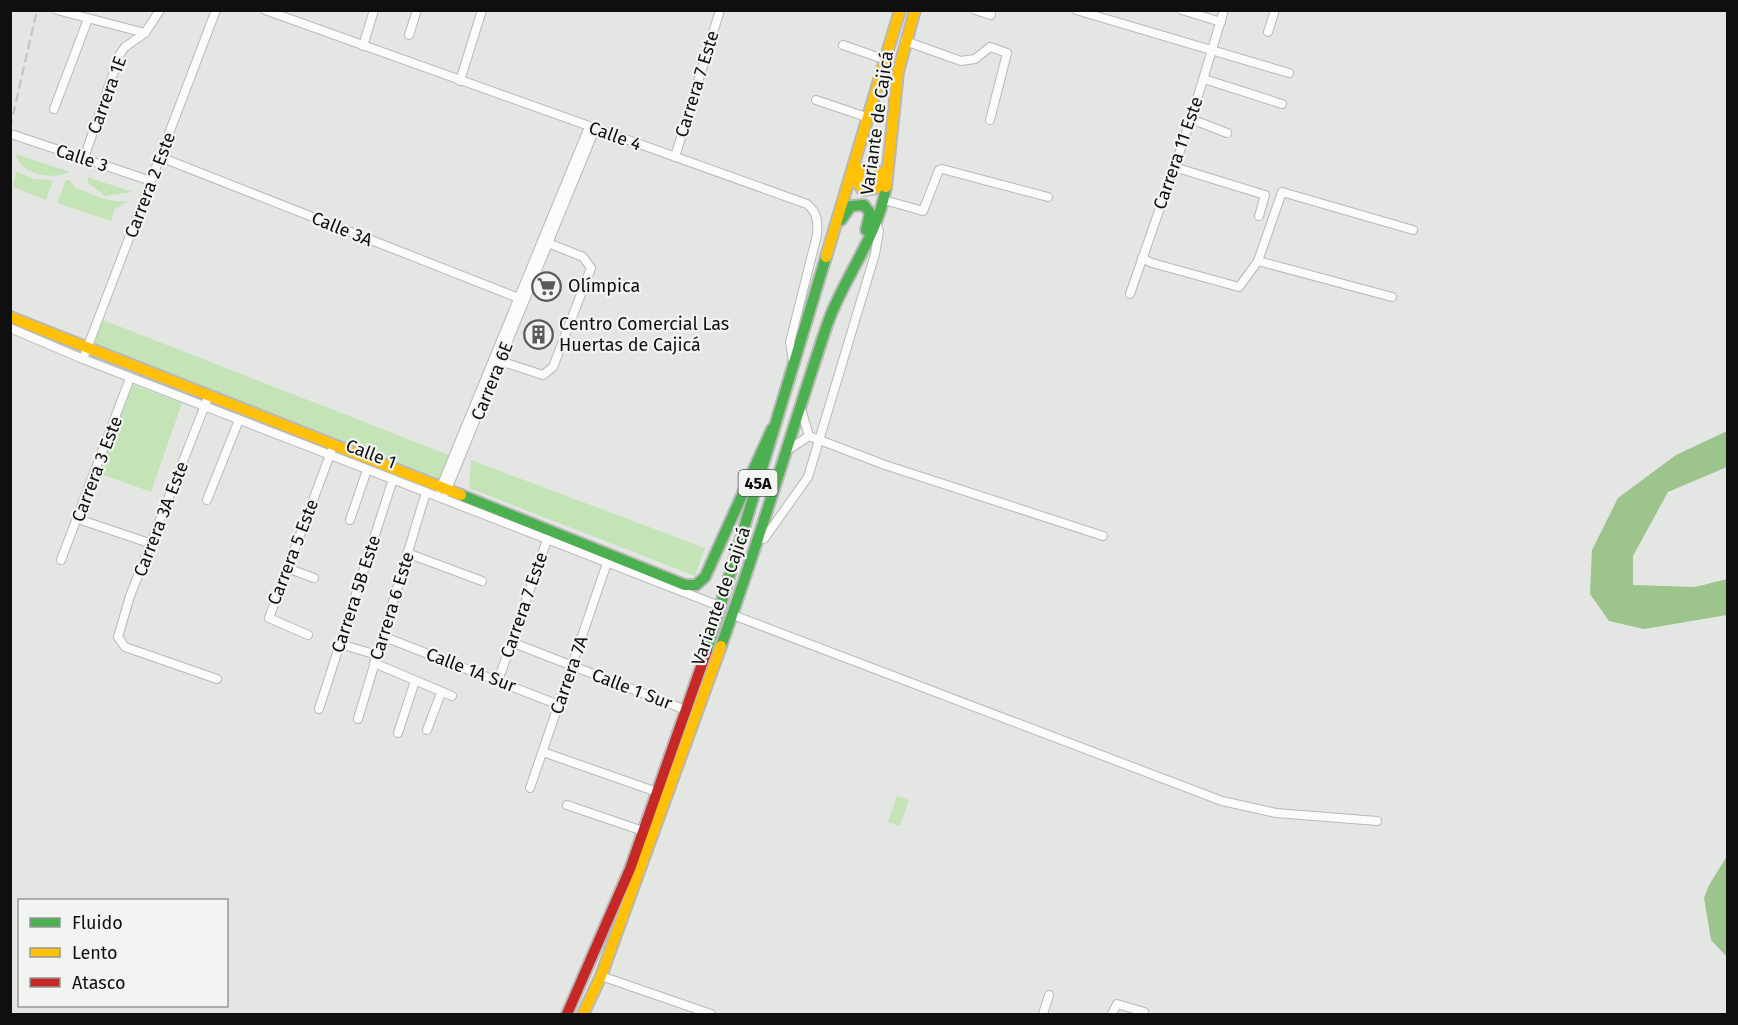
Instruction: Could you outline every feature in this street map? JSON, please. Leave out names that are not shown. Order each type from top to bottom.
[{"type":"main road","name":"Variante de Cajicá","points":[[567,1014],[588,971],[643,831],[722,607],[774,426],[900,10]]},
{"type":"main road","name":"Variante de Cajicá","points":[[583,1014],[601,976],[756,551],[785,452],[828,322],[876,222],[884,200],[893,134],[897,72],[915,10]]},
{"type":"main road","points":[[864,132],[868,145],[857,182],[862,190],[868,191],[873,190],[879,183],[884,147],[893,134]]},
{"type":"main road","points":[[829,243],[851,206],[864,205],[870,217],[859,255]]},
{"type":"main road","name":"Calle 1","points":[[10,317],[87,348],[206,401],[549,535],[685,585],[696,585],[705,577],[745,490],[763,444],[774,426]]},
{"type":"street","points":[[57,10],[145,33]]},
{"type":"street","name":"Carrera 1E","points":[[84,158],[120,54],[124,47],[145,33],[160,10]]},
{"type":"street","name":"Carrera 2 Este","points":[[83,359],[216,10]]},
{"type":"street","name":"Calle 4","points":[[265,10],[812,208],[818,221],[817,235],[789,342],[793,365]]},
{"type":"street","points":[[363,46],[374,10]]},
{"type":"street","points":[[410,35],[417,10]]},
{"type":"street","points":[[460,81],[482,10]]},
{"type":"street","name":"Carrera 7 Este","points":[[675,158],[720,10]]},
{"type":"street","points":[[975,10],[991,15]]},
{"type":"street","points":[[1076,10],[1289,73]]},
{"type":"street","points":[[1182,10],[1221,22]]},
{"type":"street","name":"Carrera 11 Este","points":[[1130,294],[1191,119],[1224,10]]},
{"type":"street","points":[[1268,32],[1275,10]]},
{"type":"street","points":[[54,109],[88,18]]},
{"type":"street","points":[[905,41],[962,61],[975,59],[990,47],[1004,50],[1008,57],[990,120]]},
{"type":"street","points":[[843,45],[886,60]]},
{"type":"street","points":[[1203,78],[1282,104]]},
{"type":"street","points":[[816,100],[868,118]]},
{"type":"street","points":[[1191,119],[1227,133]]},
{"type":"street","name":"Carrera 6E","points":[[442,493],[500,361],[522,299],[548,243],[592,128]]},
{"type":"street","name":"Carrera 6E","points":[[442,493],[592,128]]},
{"type":"street","name":"Calle 3","points":[[14,135],[151,181]]},
{"type":"street","name":"Calle 3A","points":[[160,157],[522,299]]},
{"type":"street","points":[[1174,167],[1265,195],[1259,216]]},
{"type":"street","points":[[884,200],[923,211],[939,170],[942,169],[1048,197]]},
{"type":"street","points":[[1142,258],[1152,263],[1239,287],[1258,261],[1282,192],[1413,230]]},
{"type":"street","points":[[756,551],[808,477],[875,254],[879,231],[876,222]]},
{"type":"street","points":[[500,361],[543,375],[553,367],[591,268],[583,256],[548,243]]},
{"type":"street","points":[[1258,261],[1392,297]]},
{"type":"street","name":"Calle 1","points":[[10,328],[130,378],[206,401],[238,420],[332,451],[367,470],[426,492],[442,493]]},
{"type":"street","name":"Carrera 3 Este","points":[[61,560],[130,378]]},
{"type":"street","name":"Carrera 3A Este","points":[[206,401],[130,596],[118,637],[121,644],[217,678]]},
{"type":"street","points":[[800,407],[809,436]]},
{"type":"street","points":[[207,500],[238,420]]},
{"type":"street","points":[[809,436],[885,465],[1103,536]]},
{"type":"street","points":[[785,452],[809,436]]},
{"type":"street","name":"Carrera 5 Este","points":[[308,635],[268,618],[332,451]]},
{"type":"street","points":[[350,520],[367,470]]},
{"type":"street","name":"Carrera 5B Este","points":[[320,709],[393,479]]},
{"type":"street","name":"Carrera 6 Este","points":[[358,719],[426,492]]},
{"type":"street","points":[[78,519],[152,544]]},
{"type":"street","name":"Carrera 7 Este","points":[[498,681],[549,535]]},
{"type":"street","name":"Calle 1","points":[[549,535],[607,563],[722,607]]},
{"type":"street","points":[[407,553],[482,581]]},
{"type":"street","name":"Carrera 7A","points":[[530,788],[607,563]]},
{"type":"street","points":[[287,568],[314,578]]},
{"type":"street","points":[[733,615],[1222,801],[1276,813],[1377,820]]},
{"type":"street","name":"Calle 1A Sur","points":[[382,636],[559,705]]},
{"type":"street","name":"Calle 1 Sur","points":[[511,642],[686,710]]},
{"type":"street","points":[[340,644],[376,659],[441,693],[452,696]]},
{"type":"street","points":[[398,733],[416,681]]},
{"type":"street","points":[[428,730],[441,693]]},
{"type":"street","points":[[543,752],[657,792]]},
{"type":"street","points":[[567,806],[643,831]]},
{"type":"street","points":[[601,976],[711,1014]]},
{"type":"street","points":[[1043,1014],[1049,995]]},
{"type":"street","points":[[1112,1014],[1117,1004],[1144,1012]]},
{"type":"shaded area","points":[[16,154],[70,172],[55,176],[38,174],[24,167]]},
{"type":"shaded area","points":[[16,171],[34,179],[53,180],[46,200],[13,187]]},
{"type":"shaded area","points":[[87,177],[133,192],[105,196],[89,184]]},
{"type":"shaded area","points":[[66,180],[70,180],[75,188],[101,198],[128,201],[114,210],[111,221],[57,203]]},
{"type":"shaded area","points":[[103,320],[449,455],[440,479],[93,343]]},
{"type":"shaded area","points":[[131,384],[182,403],[151,492],[98,473]]},
{"type":"shaded area","points":[[1727,431],[1727,467],[1668,492],[1633,556],[1633,585],[1695,587],[1727,579],[1727,615],[1644,629],[1609,621],[1590,594],[1592,550],[1618,498],[1676,455]]},
{"type":"shaded area","points":[[471,460],[705,548],[695,576],[469,488]]},
{"type":"shaded area","points":[[897,796],[909,800],[900,826],[888,822]]},
{"type":"shaded area","points":[[1727,856],[1727,957],[1711,940],[1704,898],[1709,885]]},
{"type":"railway","points":[[10,128],[37,10]]},
{"type":"traffic: fast","points":[[721,646],[827,325],[876,223],[886,187]]},
{"type":"traffic: fast","points":[[841,220],[851,206],[864,205],[870,213],[866,230]]},
{"type":"traffic: fast","points":[[707,650],[826,257]]},
{"type":"traffic: fast","points":[[461,495],[685,585],[696,585],[705,577],[772,429]]},
{"type":"traffic: slow","points":[[826,257],[900,10]]},
{"type":"traffic: slow","points":[[886,187],[898,72],[915,10]]},
{"type":"traffic: slow","points":[[860,168],[857,182],[863,190],[877,188],[881,172]]},
{"type":"traffic: slow","points":[[10,317],[461,495]]},
{"type":"traffic: slow","points":[[583,1014],[601,976],[721,646]]},
{"type":"traffic: jam","points":[[567,1014],[630,869],[707,650]]},
{"type":"place","name":"Olímpica","points":[[547,286]]},
{"type":"place","name":"Centro Comercial Las Huertas de Cajicá","points":[[538,334]]}]
